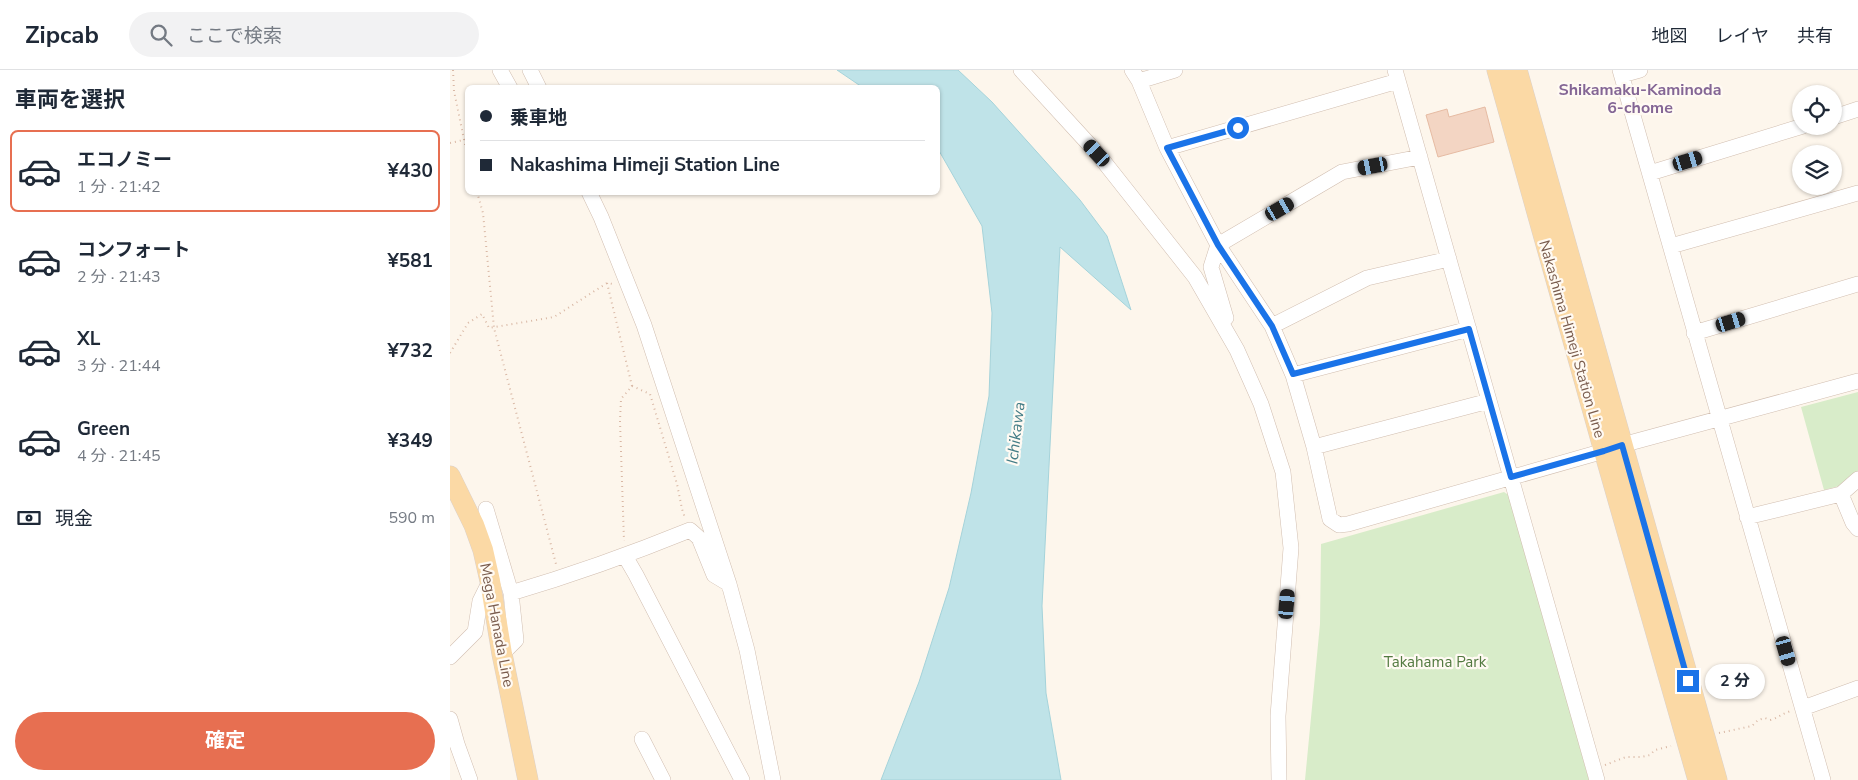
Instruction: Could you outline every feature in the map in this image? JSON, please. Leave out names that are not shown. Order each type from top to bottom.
[{"type":"main road","name":"Nakashima Himeji Station Line","points":[[1497,70],[1613,448],[1696,738],[1717,780]]},
{"type":"main road","name":"Nakashima Himeji Station Line","points":[[1517,70],[1613,448]]},
{"type":"main road","name":"Mega Hanada Line","points":[[450,477],[474,525],[490,545],[490,581],[502,654],[528,780]]},
{"type":"main road","name":"Nakashima Himeji Station Line","points":[[1696,738],[1698,780]]},
{"type":"street","points":[[500,70],[508,85]]},
{"type":"street","points":[[530,70],[538,85]]},
{"type":"street","points":[[1021,70],[1097,153],[1195,277],[1237,350]]},
{"type":"street","points":[[1175,70],[1135,75],[1167,148],[1218,245],[1272,326],[1293,374],[1314,447],[1330,519],[1338,525],[1348,524],[1613,448],[1858,381]]},
{"type":"street","points":[[1640,70],[1621,73],[1823,780]]},
{"type":"street","points":[[1167,148],[1396,75],[1595,773]]},
{"type":"street","points":[[1842,114],[1858,109]]},
{"type":"street","points":[[1650,173],[1792,129]]},
{"type":"street","points":[[1279,780],[1278,716],[1291,548],[1283,472],[1261,404],[1237,350],[1216,289],[1211,267],[1218,245],[1342,172],[1420,157]]},
{"type":"street","points":[[1671,246],[1858,193]]},
{"type":"street","points":[[590,195],[644,325],[730,584],[747,650],[773,780]]},
{"type":"street","points":[[1272,326],[1366,278],[1449,259]]},
{"type":"street","points":[[1694,332],[1858,284]]},
{"type":"street","points":[[1293,374],[1469,329]]},
{"type":"street","points":[[1314,447],[1489,401]]},
{"type":"street","points":[[1747,518],[1841,494],[1858,479]]},
{"type":"street","points":[[1841,494],[1853,523],[1858,529]]},
{"type":"street","points":[[486,509],[490,545],[511,593],[516,640],[502,654]]},
{"type":"street","points":[[511,593],[560,579],[690,530],[699,538],[714,575],[730,584]]},
{"type":"street","points":[[625,556],[742,780]]},
{"type":"street","points":[[450,657],[475,632],[480,601],[490,581]]},
{"type":"street","points":[[1803,708],[1858,688]]},
{"type":"street","points":[[450,719],[470,780]]},
{"type":"street","points":[[642,739],[663,780]]},
{"type":"path","points":[[453,70],[454,91],[465,135]]},
{"type":"path","points":[[450,143],[465,139]]},
{"type":"path","points":[[478,195],[482,213],[494,328],[560,579]]},
{"type":"path","points":[[606,283],[632,386]]},
{"type":"path","points":[[450,353],[468,323],[482,314],[489,328],[494,328],[554,317],[606,283],[613,284],[618,291]]},
{"type":"path","points":[[632,386],[650,394],[677,484],[682,509],[690,530]]},
{"type":"path","points":[[625,556],[620,406],[621,399],[632,386]]},
{"type":"path","points":[[1595,773],[1616,759],[1626,756],[1641,757],[1650,755],[1656,750],[1696,738],[1752,726],[1758,720],[1779,718],[1785,713],[1803,708]]},
{"type":"green space","points":[[1858,392],[1858,473],[1847,484],[1824,490],[1801,407]]},
{"type":"green space","name":"Takahama Park","points":[[1504,492],[1510,496],[1589,780],[1305,780],[1320,624],[1321,544]]},
{"type":"water","name":"Ichikawa","points":[[837,70],[958,70],[992,102],[1080,200],[1107,236],[1131,310],[1060,247],[1042,606],[1046,693],[1061,780],[881,780],[919,682],[949,588],[971,493],[989,396],[992,313],[982,226],[940,152],[940,85],[859,85]]},
{"type":"building","points":[[1485,107],[1494,142],[1438,157],[1426,115],[1447,109],[1449,117]]},
{"type":"district","name":"Shikamaku-Kaminoda 6-chome","points":[[1640,99]]},
{"type":"route","points":[[1238,128],[1167,148],[1218,245],[1272,326],[1293,374],[1469,329],[1511,477],[1622,445],[1688,681]]}]
